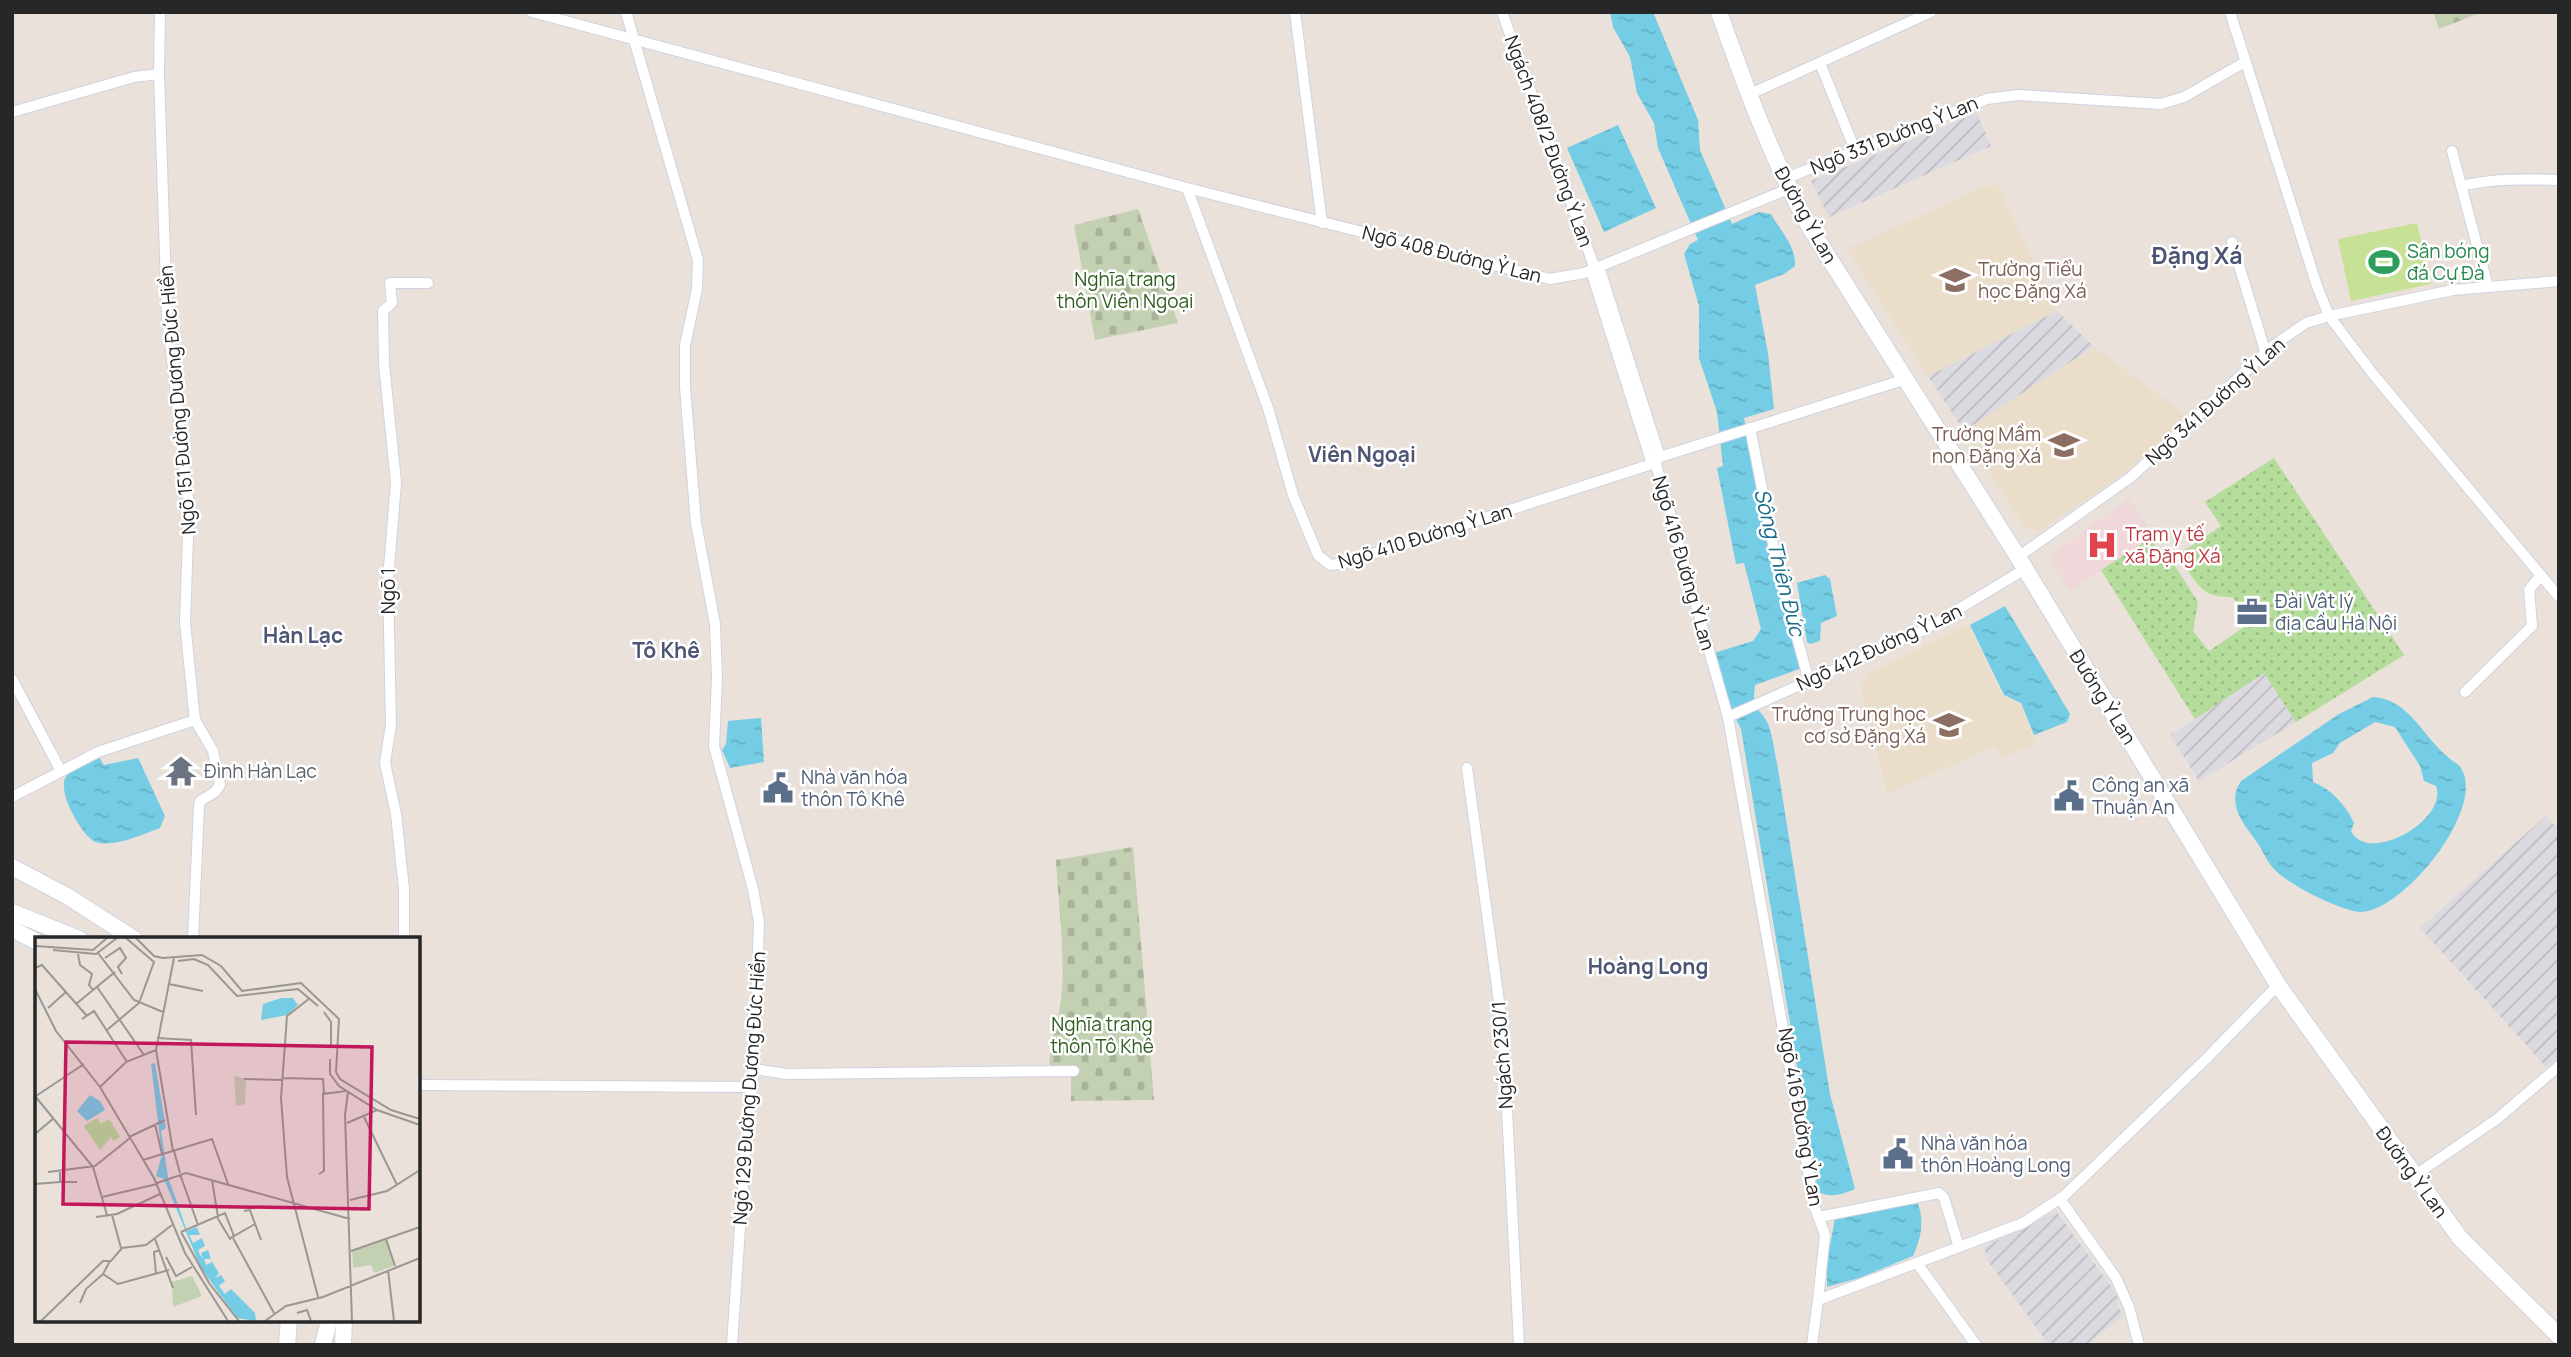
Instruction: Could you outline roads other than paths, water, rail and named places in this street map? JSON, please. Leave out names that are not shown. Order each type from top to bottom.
[{"type":"main road","name":"Đường Ỷ Lan","points":[[1719,12],[1748,95],[1786,184],[2278,985],[2459,1238],[2559,1336]]},
{"type":"main road","points":[[12,867],[67,896],[131,937]]},
{"type":"main road","points":[[12,912],[74,937]]},
{"type":"main road","points":[[12,929],[35,941]]},
{"type":"main road","points":[[287,1345],[289,1322]]},
{"type":"main road","points":[[323,1345],[329,1322]]},
{"type":"main road","points":[[343,1345],[344,1322]]},
{"type":"street","name":"Ngõ 151 Đường Dương Đức Hiền","points":[[160,12],[159,74],[167,316],[189,507],[184,609],[195,720],[213,751],[220,785],[215,792],[200,801],[199,806],[193,937]]},
{"type":"street","name":"Ngõ 408 Đường Ỷ Lan","points":[[532,12],[1186,188],[1540,277],[1565,278],[1595,269],[1749,205],[1786,184]]},
{"type":"street","name":"Ngõ 129 Đường Dương Đức Hiền","points":[[626,12],[698,260],[697,289],[685,350],[687,441],[698,541],[715,624],[715,753],[758,911],[754,1069],[750,1087],[732,1345]]},
{"type":"street","points":[[1295,12],[1322,223]]},
{"type":"street","name":"Ngách 408/2 Đường Ỷ Lan","points":[[1502,12],[1595,269],[1625,364]]},
{"type":"street","points":[[1748,95],[1931,12]]},
{"type":"street","points":[[2231,12],[2329,316],[2373,374],[2559,597]]},
{"type":"street","points":[[1820,62],[1855,150]]},
{"type":"street","name":"Ngõ 331 Đường Ỷ Lan","points":[[1786,184],[1855,150],[1973,103],[2002,96],[2173,102],[2245,62]]},
{"type":"street","points":[[12,113],[134,78],[159,74]]},
{"type":"street","points":[[2452,151],[2488,287]]},
{"type":"street","points":[[2461,186],[2488,179],[2506,182],[2559,180]]},
{"type":"street","name":"Ngõ 410 Đường Ỷ Lan","points":[[1186,188],[1268,408],[1293,495],[1318,555],[1326,564],[1345,564],[1716,439],[1906,379]]},
{"type":"street","points":[[2232,242],[2266,354]]},
{"type":"street","name":"Ngõ 341 Đường Ỷ Lan","points":[[2021,563],[2131,477],[2295,330],[2329,316],[2419,296],[2559,281]]},
{"type":"street","name":"Ngõ 1","points":[[404,937],[404,889],[396,814],[385,763],[391,724],[388,580],[396,482],[384,364],[383,311],[391,303],[390,283],[428,283]]},
{"type":"street","name":"Ngõ 416 Đường Ỷ Lan","points":[[1625,364],[1728,717],[1814,1205],[1825,1227],[1825,1247],[1812,1345]]},
{"type":"street","points":[[1750,429],[1778,569],[1809,681]]},
{"type":"street","name":"Ngõ 412 Đường Ỷ Lan","points":[[1728,717],[1924,630],[2021,563]]},
{"type":"street","points":[[2465,692],[2532,626],[2529,590],[2541,575]]},
{"type":"street","points":[[12,679],[61,771]]},
{"type":"street","points":[[12,797],[98,752],[195,720]]},
{"type":"street","name":"Ngách 230/1","points":[[1467,768],[1503,1031],[1519,1345]]},
{"type":"street","points":[[1818,1300],[2023,1223],[2060,1199],[2207,1058],[2278,985]]},
{"type":"street","points":[[2414,1176],[2497,1119],[2559,1066]]},
{"type":"street","points":[[754,1069],[788,1074],[1074,1072]]},
{"type":"street","points":[[420,1085],[750,1087]]},
{"type":"street","points":[[1819,1217],[1939,1193],[1944,1198],[1959,1247]]},
{"type":"street","points":[[2060,1199],[2116,1278],[2129,1307],[2139,1345]]},
{"type":"street","points":[[1917,1263],[1976,1345]]},
{"type":"water","points":[[1610,12],[1653,12],[1698,120],[1700,150],[1732,224],[1759,212],[1771,214],[1795,258],[1795,266],[1784,274],[1755,285],[1768,353],[1774,409],[1744,418],[1770,554],[1802,668],[1755,685],[1754,700],[1768,724],[1772,738],[1830,1094],[1855,1189],[1841,1194],[1826,1195],[1818,1191],[1741,729],[1732,712],[1714,653],[1753,641],[1761,629],[1744,563],[1736,564],[1717,468],[1723,466],[1717,412],[1699,358],[1699,306],[1684,254],[1690,244],[1698,240],[1658,148],[1654,123],[1637,93],[1630,57],[1613,27]]},
{"type":"water","points":[[1618,125],[1656,208],[1604,232],[1567,148]]},
{"type":"water","points":[[1825,575],[1830,579],[1837,616],[1821,623],[1820,641],[1810,644],[1807,642],[1797,583]]},
{"type":"water","points":[[2005,606],[2070,714],[2067,722],[2034,735],[2021,703],[2004,695],[1970,625]]},
{"type":"water","points":[[2373,697],[2396,704],[2460,767],[2466,786],[2462,808],[2452,832],[2436,856],[2397,896],[2377,908],[2360,912],[2328,902],[2302,889],[2271,866],[2237,811],[2235,796],[2241,781],[2339,714]],"holes":[[[2375,722],[2395,727],[2420,766],[2424,781],[2436,786],[2437,799],[2431,812],[2405,834],[2389,841],[2374,843],[2360,840],[2351,831],[2354,823],[2342,804],[2332,793],[2313,782],[2312,763],[2333,753],[2340,743]]]},
{"type":"water","points":[[761,718],[764,762],[730,768],[722,750],[726,744],[728,721]]},
{"type":"water","points":[[99,757],[104,765],[138,758],[165,816],[160,828],[128,840],[111,843],[96,842],[84,832],[67,802],[64,783],[73,770]]},
{"type":"water","points":[[1917,1201],[1921,1229],[1913,1256],[1859,1278],[1827,1287],[1827,1264],[1835,1218]]},
{"type":"place","name":"Sân bóng đá Cự Đà","points":[[2384,262]]},
{"type":"place","name":"Trường Tiểu học Đặng Xá","points":[[1955,280]]},
{"type":"place","name":"Trường Mầm non Đặng Xá","points":[[2064,445]]},
{"type":"place","name":"Trạm y tế xã Đặng Xá","points":[[2102,545]]},
{"type":"place","name":"Đài Vật lý địa cầu Hà Nội","points":[[2252,612]]},
{"type":"place","name":"Trường Trung học cơ sở Đặng Xá","points":[[1949,725]]},
{"type":"place","name":"Đình Hàn Lạc","points":[[181,771]]},
{"type":"place","name":"Nhà văn hóa thôn Tô Khê","points":[[778,788]]},
{"type":"place","name":"Công an xã Thuận An","points":[[2069,796]]},
{"type":"place","name":"Nhà văn hóa thôn Hoàng Long","points":[[1898,1154]]},
{"type":"district","name":"Đặng Xá","points":[[2197,255]]},
{"type":"district","name":"Viên Ngoại","points":[[1362,454]]},
{"type":"district","name":"Hàn Lạc","points":[[303,635]]},
{"type":"district","name":"Tô Khê","points":[[666,650]]},
{"type":"district","name":"Hoàng Long","points":[[1648,966]]},
{"type":"park label","name":"Nghĩa trang thôn Viên Ngoại","points":[[1125,290]]},
{"type":"park label","name":"Nghĩa trang thôn Tô Khê","points":[[1102,1035]]},
{"type":"water label","name":"Sông Thiên Đức","points":[[1780,562]]}]
